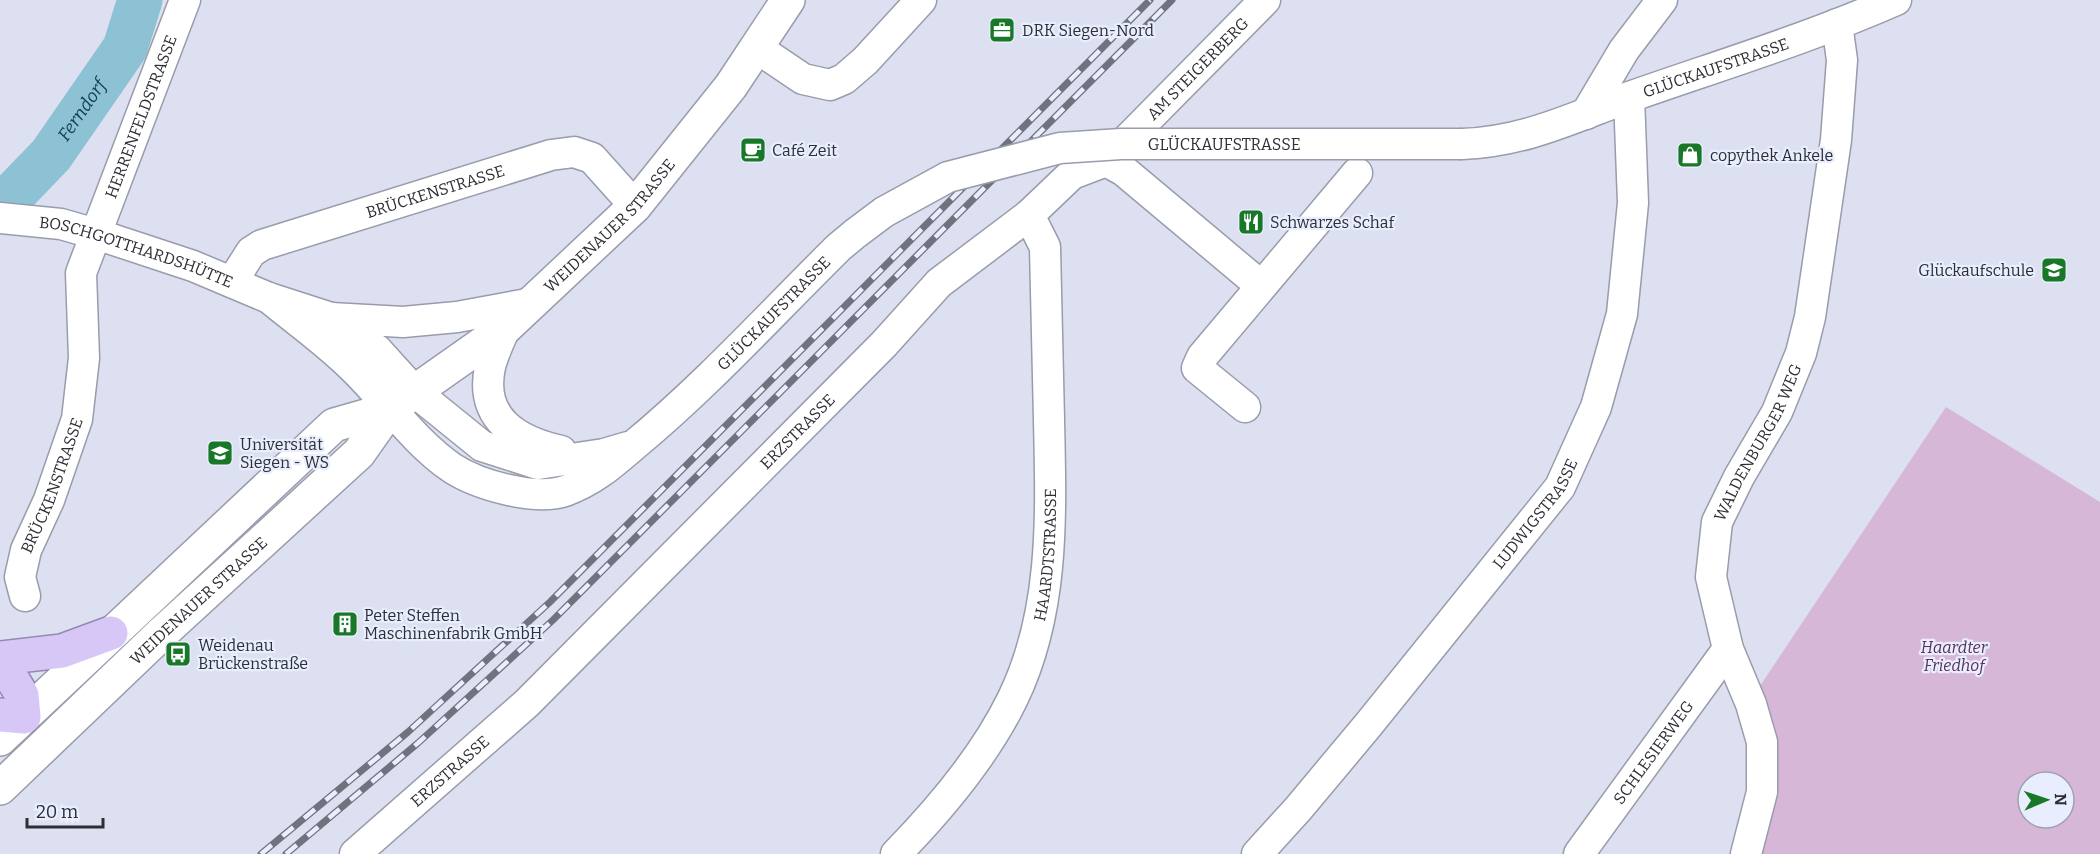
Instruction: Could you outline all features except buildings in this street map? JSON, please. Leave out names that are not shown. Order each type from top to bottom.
[{"type":"highway","points":[[12,716],[22,694],[8,658],[62,651],[111,633]]},
{"type":"main road","name":"WEIDENAUER STRASSE","points":[[0,739],[12,716],[111,633],[334,425],[402,400],[505,328],[533,303],[635,206],[731,86],[788,0]]},
{"type":"main road","name":"WEIDENAUER STRASSE","points":[[0,788],[359,453],[402,400]]},
{"type":"main road","points":[[12,716],[48,741]]},
{"type":"street","name":"HERRENFELDSTRASSE","points":[[96,234],[185,0]]},
{"type":"street","points":[[757,48],[803,79],[830,85],[844,79],[865,61],[921,0]]},
{"type":"street","name":"AM STEIGERBERG","points":[[1106,161],[1265,0]]},
{"type":"street","points":[[1586,114],[1624,50],[1662,0]]},
{"type":"street","name":"GLÜCKAUFSTRASSE","points":[[402,400],[433,454],[455,469],[478,482],[523,492],[563,492],[599,476],[678,408],[839,247],[884,212],[948,177],[1060,148],[1121,144],[1462,144],[1520,138],[1837,24],[1896,0]]},
{"type":"street","name":"WALDENBURGER WEG","points":[[1746,854],[1762,792],[1762,741],[1751,704],[1728,650],[1711,577],[1717,522],[1739,477],[1777,412],[1801,353],[1810,317],[1836,140],[1842,60],[1837,24]]},
{"type":"street","name":"LUDWIGSTRASSE","points":[[1257,854],[1355,741],[1560,487],[1596,407],[1622,314],[1633,203],[1629,97]]},
{"type":"street","name":"BRÜCKENSTRASSE","points":[[232,282],[250,252],[262,245],[552,155],[574,152],[592,158],[635,206]]},
{"type":"street","points":[[1106,161],[1124,171],[1260,285]]},
{"type":"street","name":"ERZSTRASSE","points":[[355,854],[527,703],[884,344],[939,283],[1029,215],[1072,174],[1106,161]]},
{"type":"street","points":[[1245,406],[1197,368],[1215,339],[1357,173]]},
{"type":"street","name":"HAARDTSTRASSE","points":[[896,854],[976,760],[1013,698],[1032,646],[1047,582],[1051,496],[1045,247],[1029,215]]},
{"type":"street","name":"BOSCHGOTTHARDSHÜTTE","points":[[0,218],[61,224],[96,234],[232,282],[269,298],[331,318],[403,322],[457,317],[533,303]]},
{"type":"street","name":"BRÜCKENSTRASSE","points":[[25,596],[20,576],[26,550],[49,500],[77,420],[84,358],[81,273],[96,234]]},
{"type":"street","name":"BOSCHGOTTHARDSHÜTTE","points":[[269,298],[339,355],[402,400]]},
{"type":"street","name":"BOSCHGOTTHARDSHÜTTE","points":[[331,318],[377,350],[402,400]]},
{"type":"street","name":"GLÜCKAUFSTRASSE","points":[[505,328],[490,368],[491,401],[495,416],[509,430],[538,446],[587,457]]},
{"type":"street","name":"GLÜCKAUFSTRASSE","points":[[402,400],[482,446],[538,464],[587,457],[634,446]]},
{"type":"street","name":"SCHLESIERWEG","points":[[1579,854],[1728,650]]},
{"type":"green space","name":"Haardter Friedhof","points":[[1946,407],[2100,502],[2100,854],[1758,854],[1758,689]]},
{"type":"waterway","name":"Ferndorf","points":[[0,208],[51,155],[125,48],[140,0]]},
{"type":"railway","points":[[261,854],[408,732],[550,602],[1150,0]]},
{"type":"railway","points":[[286,854],[418,743],[553,620],[1172,0]]},
{"type":"place","name":"DRK Siegen-Nord","points":[[1002,30]]},
{"type":"place","name":"Café Zeit","points":[[753,150]]},
{"type":"place","name":"copythek Ankele","points":[[1690,155]]},
{"type":"place","name":"Schwarzes Schaf","points":[[1251,222]]},
{"type":"place","name":"Glückaufschule","points":[[2054,270]]},
{"type":"place","name":"Universität Siegen - WS","points":[[220,453]]},
{"type":"place","name":"Peter Steffen Maschinenfabrik GmbH","points":[[345,624]]},
{"type":"place","name":"Weidenau Brückenstraße","points":[[178,654]]}]
